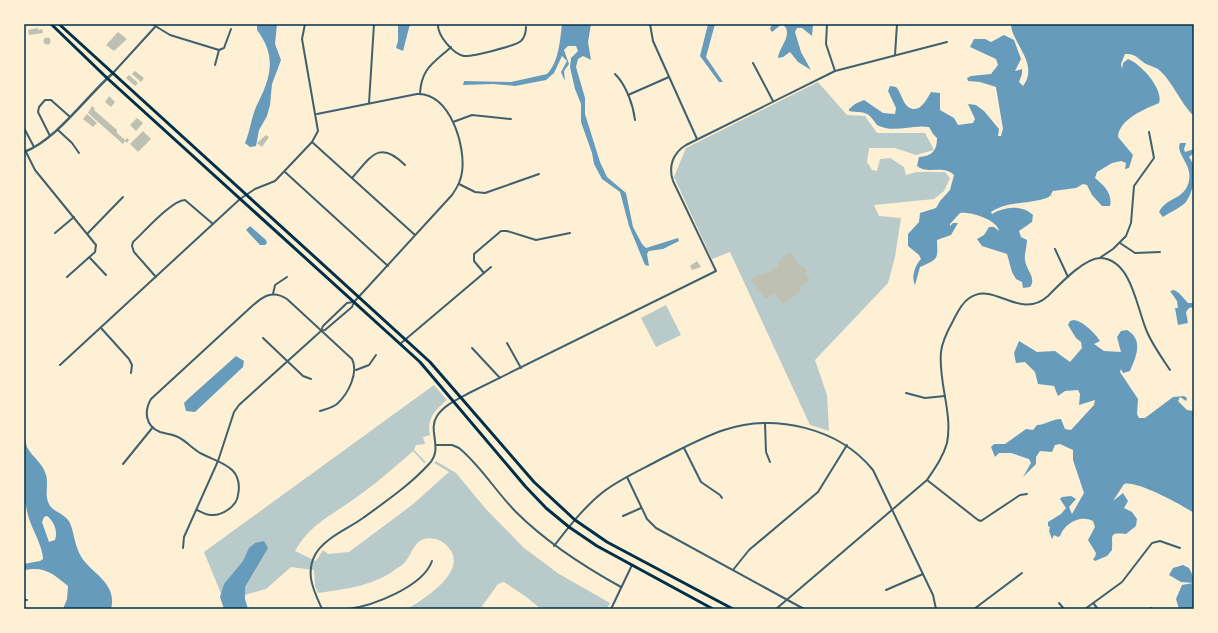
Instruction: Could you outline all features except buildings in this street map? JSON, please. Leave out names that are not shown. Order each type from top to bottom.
[{"type":"main road","points":[[51,24],[107,78],[420,362],[546,508],[569,527],[597,546],[714,609]]},
{"type":"main road","points":[[58,24],[430,362],[534,482],[575,520],[608,542],[733,609]]},
{"type":"street","points":[[152,24],[170,35],[219,50],[224,48],[230,29]]},
{"type":"street","points":[[60,365],[240,199],[255,189],[275,181],[312,142],[318,131],[317,114],[302,39],[305,24]]},
{"type":"street","points":[[369,103],[369,81],[374,24]]},
{"type":"street","points":[[438,24],[439,32],[451,47],[457,53],[467,56],[515,44],[523,38],[526,27]]},
{"type":"street","points":[[650,24],[653,41],[696,140]]},
{"type":"street","points":[[827,24],[826,44],[836,72]]},
{"type":"street","points":[[895,55],[897,24]]},
{"type":"street","points":[[67,277],[90,258],[95,252],[96,245],[35,170],[25,152],[50,136],[112,74],[155,27]]},
{"type":"street","points":[[322,609],[311,583],[310,574],[311,564],[316,552],[323,544],[368,514],[427,466],[433,458],[436,445],[434,426],[440,412],[454,401],[716,272],[673,181],[671,172],[672,163],[676,153],[696,140],[773,101],[836,72],[947,42]]},
{"type":"street","points":[[420,94],[420,82],[423,74],[451,47]]},
{"type":"street","points":[[215,65],[219,50]]},
{"type":"street","points":[[753,63],[773,101]]},
{"type":"street","points":[[615,74],[628,95],[633,108],[634,120]]},
{"type":"street","points":[[628,95],[669,77]]},
{"type":"street","points":[[183,548],[184,537],[218,461],[234,412],[287,361],[321,331],[343,316],[352,307],[354,302],[452,195],[459,184],[462,174],[462,152],[453,122],[435,99],[428,95],[420,94],[317,114]]},
{"type":"street","points":[[50,136],[38,112],[39,107],[45,100],[51,100],[69,116]]},
{"type":"street","points":[[453,122],[472,115],[511,119]]},
{"type":"street","points":[[24,128],[34,147]]},
{"type":"street","points":[[57,129],[72,142],[79,153]]},
{"type":"street","points":[[776,609],[893,511],[927,480],[940,461],[947,442],[948,423],[941,352],[949,328],[959,309],[969,298],[976,295],[985,294],[1023,305],[1037,304],[1085,264],[1100,258],[1120,243],[1126,236],[1130,227],[1134,186],[1154,158],[1149,132]]},
{"type":"street","points":[[312,142],[415,235]]},
{"type":"street","points":[[352,178],[371,158],[379,153],[386,152],[393,154],[405,165]]},
{"type":"street","points":[[285,172],[388,266]]},
{"type":"street","points":[[459,184],[475,192],[489,192],[539,174]]},
{"type":"street","points":[[87,234],[123,197]]},
{"type":"street","points":[[156,277],[134,252],[132,246],[133,242],[150,226],[177,202],[183,200],[187,201],[213,224]]},
{"type":"street","points":[[55,233],[74,217]]},
{"type":"street","points":[[484,273],[474,261],[475,252],[501,231],[507,231],[536,240],[570,233]]},
{"type":"street","points":[[1120,243],[1129,251],[1135,253],[1160,252]]},
{"type":"street","points":[[1055,249],[1068,277]]},
{"type":"street","points":[[90,258],[106,275]]},
{"type":"street","points":[[1100,258],[1120,266],[1128,279],[1147,333],[1170,370]]},
{"type":"street","points":[[400,344],[491,267]]},
{"type":"street","points":[[273,294],[275,284],[287,277]]},
{"type":"street","points":[[197,510],[209,515],[216,515],[227,510],[237,501],[239,491],[234,472],[230,467],[200,453],[179,437],[160,432],[153,427],[148,422],[146,414],[148,404],[151,399],[266,294],[273,294],[287,299],[352,359],[356,370],[353,379],[340,400],[332,407],[320,411]]},
{"type":"street","points":[[321,331],[323,326],[347,303],[354,302]]},
{"type":"street","points":[[101,328],[129,359],[132,365],[131,374]]},
{"type":"street","points":[[263,338],[303,376],[311,380]]},
{"type":"street","points":[[507,343],[521,368]]},
{"type":"street","points":[[472,348],[500,378]]},
{"type":"street","points":[[356,370],[369,365],[376,355]]},
{"type":"street","points":[[906,393],[924,398],[945,396]]},
{"type":"street","points":[[554,546],[575,520],[602,493],[627,477],[684,448],[724,430],[765,423],[790,424],[818,431],[847,445],[863,458],[873,470],[923,574],[934,599],[936,609]]},
{"type":"street","points":[[765,423],[766,452],[770,462]]},
{"type":"street","points":[[123,464],[153,427]]},
{"type":"street","points":[[436,445],[452,445],[463,450],[516,512],[554,546],[588,569],[621,587]]},
{"type":"street","points":[[733,571],[749,550],[818,492],[847,445]]},
{"type":"street","points":[[684,448],[701,482],[722,498]]},
{"type":"street","points":[[627,477],[641,508],[656,528],[804,609]]},
{"type":"street","points":[[927,480],[978,520],[981,520],[1020,495],[1027,494]]},
{"type":"street","points":[[624,516],[641,508]]},
{"type":"street","points":[[1085,609],[1122,582],[1152,543],[1160,541],[1180,548]]},
{"type":"street","points":[[348,609],[358,608],[384,599],[401,590],[422,575],[429,568],[432,561]]},
{"type":"street","points":[[610,609],[632,565]]},
{"type":"street","points":[[974,609],[1022,573]]},
{"type":"street","points":[[886,590],[923,574]]},
{"type":"street","points":[[1059,603],[1064,609]]},
{"type":"street","points":[[1093,603],[1098,609]]},
{"type":"shaded area","points":[[818,82],[847,115],[865,116],[877,133],[925,133],[934,150],[916,155],[895,148],[869,148],[867,162],[872,170],[877,171],[880,159],[890,158],[904,167],[906,175],[916,172],[945,172],[950,178],[944,191],[934,199],[874,205],[879,216],[901,218],[895,257],[888,283],[815,360],[827,395],[829,431],[810,425],[730,252],[712,259],[674,177],[686,148]]},
{"type":"shaded area","points":[[666,305],[681,335],[656,347],[641,318]]},
{"type":"shaded area","points":[[434,385],[447,400],[439,407],[431,419],[429,424],[430,435],[423,437],[425,444],[416,445],[414,450],[426,462],[424,463],[413,451],[368,489],[324,519],[308,533],[295,551],[316,561],[323,550],[328,554],[349,552],[412,505],[449,472],[434,463],[436,461],[456,473],[485,508],[524,548],[559,574],[610,603],[607,609],[541,609],[504,582],[498,584],[480,609],[407,609],[423,599],[440,585],[452,568],[454,559],[451,551],[440,540],[429,538],[416,544],[406,561],[401,565],[387,575],[369,583],[318,593],[315,586],[314,570],[291,567],[266,589],[224,601],[204,552]]},
{"type":"water","points":[[257,24],[277,24],[275,44],[281,60],[272,84],[270,105],[267,116],[259,130],[256,146],[250,147],[245,143],[254,112],[268,78],[270,68],[268,50],[264,40],[257,30]]},
{"type":"water","points":[[398,24],[410,24],[403,51],[396,48],[398,41]]},
{"type":"water","points":[[562,24],[591,24],[588,42],[591,60],[583,56],[578,59],[576,67],[585,98],[585,114],[600,162],[607,177],[626,193],[633,227],[642,244],[646,248],[678,238],[679,241],[663,249],[649,251],[647,254],[649,266],[645,265],[629,226],[620,192],[602,179],[594,164],[592,153],[581,122],[581,104],[575,89],[570,67],[571,58],[578,51],[576,46],[568,46],[564,50],[569,64],[564,71],[565,81],[561,72],[567,61],[562,56],[554,73],[546,80],[515,86],[493,84],[463,85],[464,81],[511,82],[547,74],[554,63],[560,44]]},
{"type":"water","points":[[708,24],[715,24],[706,57],[723,82],[719,82],[700,56]]},
{"type":"water","points":[[772,24],[782,24],[772,32],[770,29]]},
{"type":"water","points":[[782,24],[816,24],[813,25],[812,36],[802,28],[797,28],[795,32],[801,52],[811,70],[798,62],[790,52],[783,57],[778,58],[787,36],[786,28]]},
{"type":"water","points":[[1011,24],[1194,24],[1194,116],[1184,105],[1168,79],[1158,69],[1146,64],[1134,55],[1125,54],[1121,64],[1122,69],[1123,63],[1128,59],[1133,61],[1150,77],[1155,84],[1160,97],[1159,103],[1147,108],[1128,120],[1119,131],[1118,137],[1133,155],[1129,168],[1125,169],[1126,163],[1121,161],[1112,163],[1097,172],[1095,178],[1109,193],[1111,201],[1110,206],[1102,206],[1092,195],[1087,185],[1083,184],[1076,188],[1053,191],[1051,194],[1052,196],[1050,195],[1049,197],[1012,204],[998,208],[991,212],[992,214],[1002,209],[1019,208],[1033,215],[1032,222],[1019,231],[1021,237],[1027,240],[1025,260],[1032,277],[1032,284],[1030,287],[1023,288],[1022,282],[1016,279],[1012,272],[1007,254],[982,246],[977,239],[984,235],[989,227],[994,227],[999,231],[994,223],[983,217],[970,213],[960,213],[950,224],[950,226],[953,223],[958,223],[951,235],[937,240],[936,258],[920,267],[915,285],[913,278],[914,271],[921,259],[919,255],[908,246],[908,234],[919,222],[920,213],[936,208],[950,190],[954,175],[945,170],[926,170],[917,166],[919,157],[930,154],[936,146],[937,138],[929,127],[922,126],[896,129],[883,128],[877,125],[868,114],[849,111],[849,109],[855,104],[864,100],[883,113],[895,114],[896,108],[888,91],[890,86],[896,87],[905,104],[911,109],[919,108],[931,92],[940,93],[940,110],[954,118],[958,125],[973,123],[975,119],[968,104],[976,105],[984,111],[999,129],[998,136],[1001,136],[1003,129],[996,87],[980,82],[968,81],[967,78],[971,76],[991,74],[998,65],[996,59],[970,47],[974,39],[985,39],[991,42],[1004,35],[1014,40],[1021,59],[1015,71],[1022,69],[1019,82],[1023,86],[1027,78],[1027,61],[1015,38]]},
{"type":"water","points":[[1180,143],[1186,143],[1184,149],[1185,152],[1194,149],[1194,153],[1189,157],[1192,162],[1194,173],[1193,186],[1186,202],[1163,217],[1159,212],[1162,207],[1183,192],[1189,181],[1189,170],[1180,151]]},
{"type":"water","points":[[250,226],[266,240],[267,243],[265,245],[260,245],[246,230]]},
{"type":"water","points":[[1174,290],[1179,293],[1188,303],[1194,303],[1194,307],[1189,308],[1186,312],[1188,323],[1178,325],[1175,308],[1178,308],[1177,301],[1170,291]]},
{"type":"water","points":[[1074,320],[1085,325],[1092,331],[1100,341],[1094,344],[1104,351],[1121,352],[1117,337],[1121,331],[1127,330],[1132,334],[1137,344],[1136,355],[1130,371],[1123,373],[1121,369],[1120,372],[1138,399],[1137,414],[1139,418],[1145,418],[1173,397],[1184,396],[1187,398],[1186,401],[1180,397],[1178,401],[1187,410],[1194,411],[1194,513],[1170,499],[1148,489],[1130,484],[1124,484],[1113,501],[1123,493],[1128,501],[1124,508],[1132,512],[1137,519],[1136,526],[1126,534],[1114,534],[1112,538],[1112,550],[1107,556],[1095,561],[1093,559],[1096,553],[1088,540],[1095,527],[1093,521],[1083,519],[1073,521],[1065,528],[1060,536],[1058,537],[1054,535],[1052,539],[1049,531],[1050,527],[1048,526],[1048,522],[1061,514],[1066,508],[1060,499],[1062,497],[1071,496],[1076,499],[1069,507],[1072,514],[1084,493],[1073,460],[1073,450],[1060,444],[1055,445],[1052,452],[1040,451],[1036,457],[1036,464],[1023,477],[1031,463],[1029,459],[1011,453],[999,453],[995,457],[991,447],[994,444],[1005,444],[1026,429],[1033,430],[1037,425],[1057,419],[1061,419],[1065,429],[1071,430],[1094,405],[1095,400],[1079,405],[1080,394],[1078,390],[1065,391],[1058,396],[1054,386],[1038,384],[1035,372],[1025,362],[1016,363],[1014,353],[1019,341],[1037,352],[1055,351],[1070,362],[1082,348],[1081,342],[1076,338],[1068,325],[1070,321]]},
{"type":"water","points":[[236,356],[244,361],[243,367],[195,412],[186,411],[184,403]]},
{"type":"water","points":[[24,435],[27,447],[45,471],[49,504],[53,509],[68,520],[81,557],[109,588],[112,601],[111,609],[63,609],[67,599],[68,586],[53,574],[43,570],[24,570],[24,564],[43,559],[41,548],[30,520],[24,496]],"holes":[[[47,516],[55,526],[56,533],[55,540],[49,542],[42,522],[44,517]]]},
{"type":"water","points":[[264,541],[268,548],[245,587],[245,599],[248,609],[224,609],[220,597],[224,584],[243,561],[249,548],[255,543]]},
{"type":"water","points":[[1183,565],[1189,568],[1194,578],[1194,609],[1179,609],[1176,599],[1182,585],[1193,583],[1181,582],[1169,575],[1173,568]]}]
